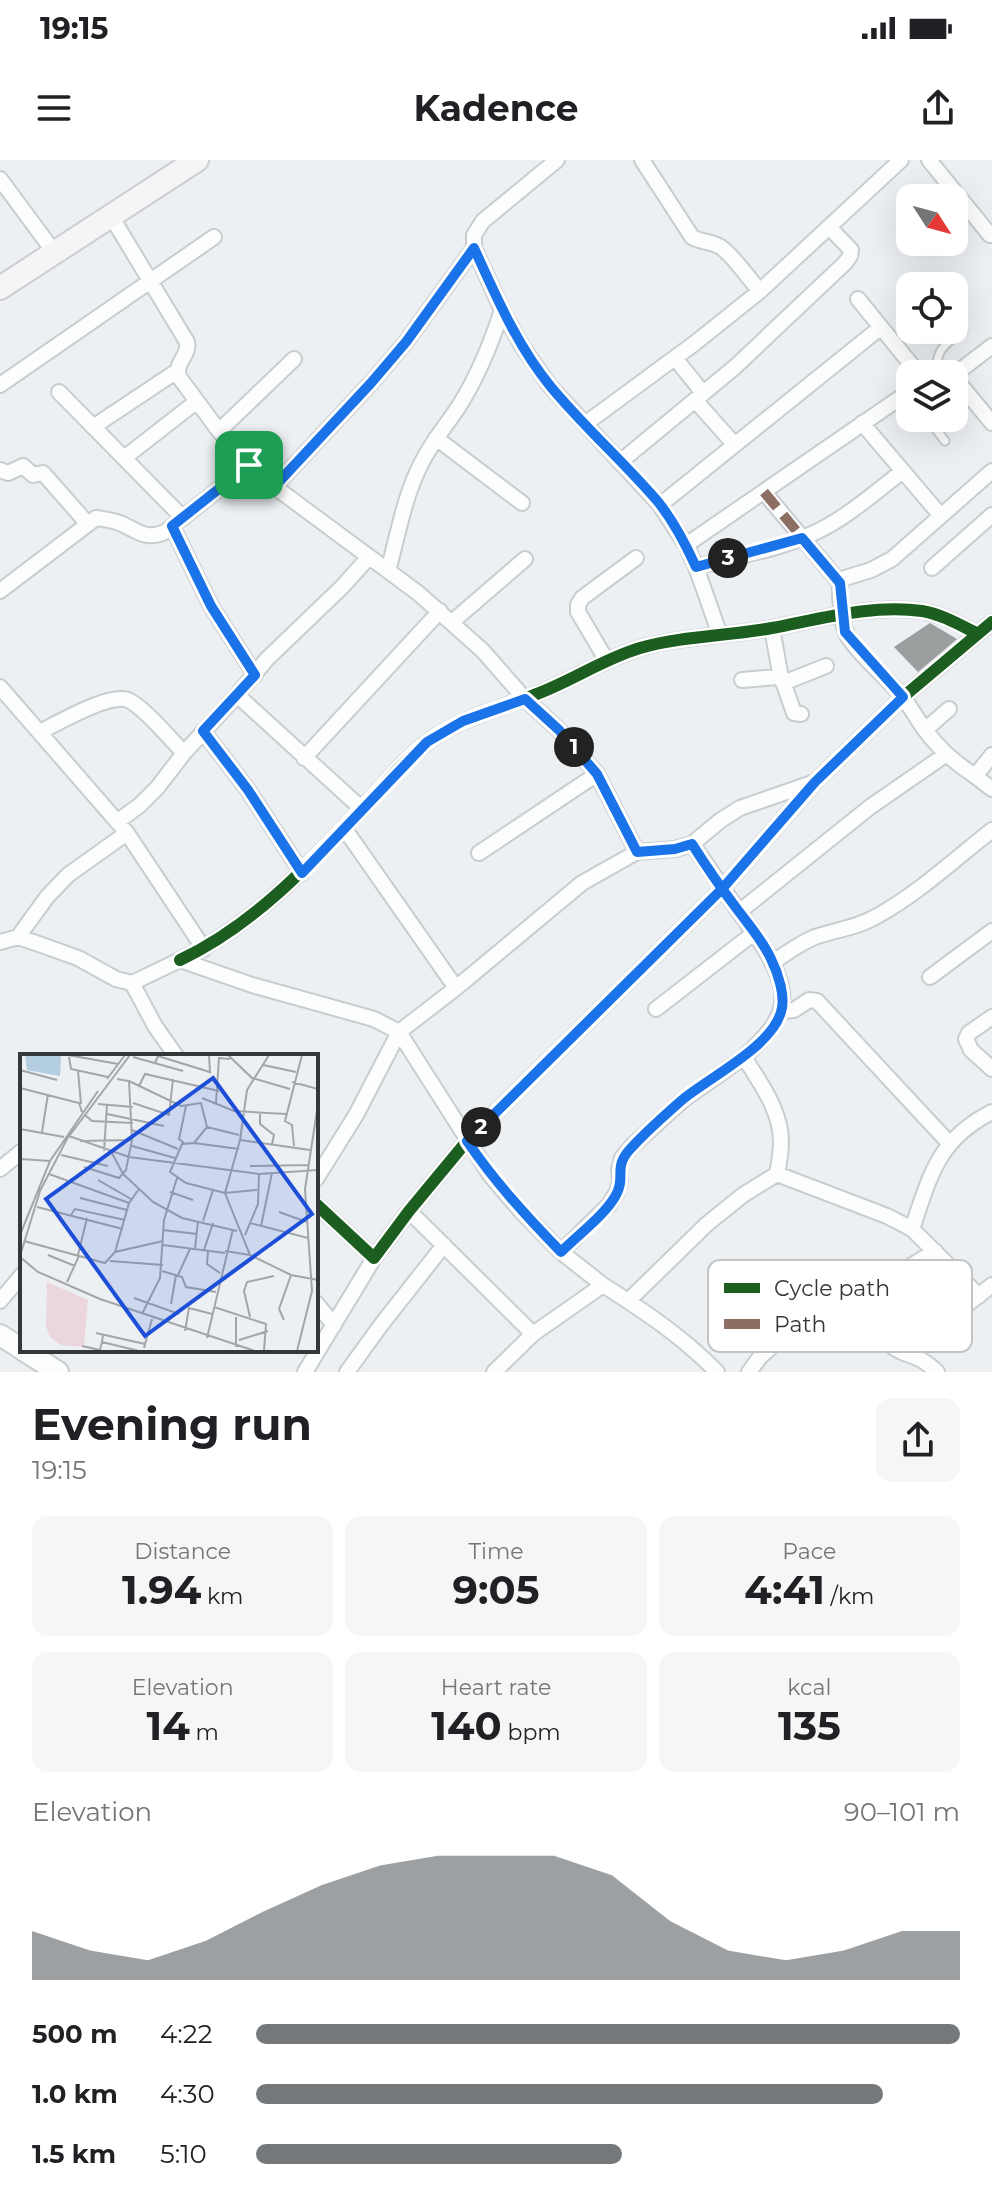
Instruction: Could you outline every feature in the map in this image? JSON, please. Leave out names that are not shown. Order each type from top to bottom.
[{"type":"main road","points":[[0,288],[197,160]]},
{"type":"street","points":[[557,160],[483,221],[474,235],[474,248],[502,310],[549,385],[660,505],[686,545],[720,635]]},
{"type":"street","points":[[642,160],[692,237],[723,249],[760,291]]},
{"type":"street","points":[[585,424],[760,291],[901,160]]},
{"type":"street","points":[[929,160],[990,235]]},
{"type":"street","points":[[1,183],[54,252]]},
{"type":"street","points":[[111,216],[187,342],[187,354],[178,364],[177,371],[219,431],[249,465],[274,487],[440,611],[483,651],[597,774],[637,852]]},
{"type":"street","points":[[620,462],[770,335],[845,263],[851,250],[829,227]]},
{"type":"street","points":[[0,385],[214,237]]},
{"type":"street","points":[[274,487],[397,352],[474,248]]},
{"type":"street","points":[[858,299],[907,360]]},
{"type":"street","points":[[388,571],[412,483],[436,438],[475,380],[502,310]]},
{"type":"street","points":[[660,505],[880,328]]},
{"type":"street","points":[[968,365],[992,346]]},
{"type":"street","points":[[675,358],[734,444]]},
{"type":"street","points":[[219,431],[294,359]]},
{"type":"street","points":[[93,427],[177,371]]},
{"type":"street","points":[[59,392],[124,458],[178,522],[211,606],[255,675]]},
{"type":"street","points":[[968,393],[992,423]]},
{"type":"street","points":[[686,545],[896,400]]},
{"type":"street","points":[[124,458],[196,402]]},
{"type":"street","points":[[862,423],[941,516]]},
{"type":"street","points":[[436,438],[522,503]]},
{"type":"street","points":[[0,591],[96,518],[107,519],[154,537],[165,532],[249,465]]},
{"type":"street","points":[[0,470],[8,473],[23,466],[33,475],[43,473],[87,523]]},
{"type":"street","points":[[696,567],[818,531],[852,510],[903,471]]},
{"type":"street","points":[[840,583],[845,578],[892,559],[992,471]]},
{"type":"street","points":[[764,492],[840,583],[845,632],[853,643],[903,697],[945,755],[992,789]]},
{"type":"street","points":[[932,568],[990,520]]},
{"type":"street","points":[[18,937],[47,897],[122,827],[276,651],[369,557]]},
{"type":"street","points":[[607,661],[578,612],[578,605],[582,598],[636,558]]},
{"type":"street","points":[[452,622],[525,559]]},
{"type":"street","points":[[0,942],[18,937],[78,958],[116,979],[132,983],[204,949],[251,917],[302,873],[427,742],[463,721],[551,689],[639,648],[772,628],[843,613],[902,610],[924,611],[978,634]]},
{"type":"street","points":[[304,758],[440,611]]},
{"type":"street","points":[[318,1351],[374,1258],[467,1141],[722,889],[815,782],[903,697],[992,622]]},
{"type":"street","points":[[772,628],[781,678],[794,713],[801,714]]},
{"type":"street","points":[[742,680],[781,678],[826,666]]},
{"type":"street","points":[[0,687],[122,827],[204,949]]},
{"type":"street","points":[[237,695],[362,809]]},
{"type":"street","points":[[40,732],[101,703],[129,700],[184,753]]},
{"type":"street","points":[[925,730],[949,709]]},
{"type":"street","points":[[203,731],[248,790],[302,873]]},
{"type":"street","points":[[739,912],[870,807],[945,755]]},
{"type":"street","points":[[975,776],[992,755]]},
{"type":"street","points":[[479,853],[597,774]]},
{"type":"street","points":[[318,1176],[356,1115],[399,1032],[582,883],[637,852],[675,849],[692,844],[740,808],[815,782]]},
{"type":"street","points":[[344,828],[456,988]]},
{"type":"street","points":[[773,962],[804,942],[857,927],[880,915],[919,889],[992,830]]},
{"type":"street","points":[[561,1252],[609,1205],[617,1192],[622,1158],[632,1146],[683,1100],[744,1057],[775,1025],[782,1011],[782,994],[773,962],[692,844]]},
{"type":"street","points":[[930,977],[992,931]]},
{"type":"street","points":[[656,1009],[754,933]]},
{"type":"street","points":[[180,960],[252,985],[374,1019],[399,1032],[490,1175],[520,1210],[561,1252],[688,1343],[717,1372]]},
{"type":"street","points":[[132,983],[170,1054]]},
{"type":"street","points":[[782,1011],[794,1010],[809,1000],[817,1001],[949,1143]]},
{"type":"street","points":[[992,1017],[969,1033],[966,1039],[971,1050],[992,1069]]},
{"type":"street","points":[[744,1057],[776,1112],[781,1141],[777,1174]]},
{"type":"street","points":[[912,1229],[930,1174],[949,1143],[968,1125],[992,1112]]},
{"type":"street","points":[[0,1169],[20,1153]]},
{"type":"street","points":[[777,1174],[887,1216],[912,1229],[944,1260]]},
{"type":"street","points":[[628,1301],[707,1224],[743,1195],[777,1174]]},
{"type":"street","points":[[318,1206],[374,1258]]},
{"type":"street","points":[[409,1211],[533,1334]]},
{"type":"street","points":[[347,1372],[444,1245]]},
{"type":"street","points":[[921,1260],[935,1251]]},
{"type":"street","points":[[0,1301],[20,1277]]},
{"type":"street","points":[[494,1372],[533,1334],[603,1285]]},
{"type":"street","points":[[972,1301],[992,1285]]},
{"type":"street","points":[[972,1289],[979,1296]]},
{"type":"street","points":[[318,1305],[334,1325]]},
{"type":"street","points":[[0,1335],[20,1348]]},
{"type":"street","points":[[26,1352],[58,1372]]},
{"type":"street","points":[[305,1372],[317,1352]]},
{"type":"street","points":[[749,1372],[766,1352]]},
{"type":"street","points":[[905,1353],[923,1359],[937,1372]]},
{"type":"lane","points":[[938,432],[945,441]]},
{"type":"building","points":[[930,623],[957,639],[918,672],[894,647]]},
{"type":"marked path","points":[[764,492],[840,583]]},
{"type":"cycle path","points":[[180,960],[234,928],[282,890],[429,741],[467,720],[547,690],[626,653],[672,641],[755,631],[884,609],[929,612],[978,634]]},
{"type":"cycle path","points":[[318,1206],[374,1258],[467,1141],[722,889],[815,782],[903,697],[992,622]]},
{"type":"route","points":[[249,465],[172,526],[211,606],[255,675],[203,731],[248,790],[302,873],[427,742],[463,721],[525,699],[559,730],[597,774],[637,852],[675,849],[692,844],[722,889],[765,949],[773,962],[782,994],[782,1011],[775,1025],[744,1057],[683,1100],[632,1146],[622,1158],[617,1192],[609,1205],[561,1252],[490,1175],[467,1141],[722,889],[815,782],[903,697],[845,632],[840,583],[802,538],[696,567],[660,505],[549,385],[502,310],[474,248],[406,342],[274,487],[249,465]]}]
